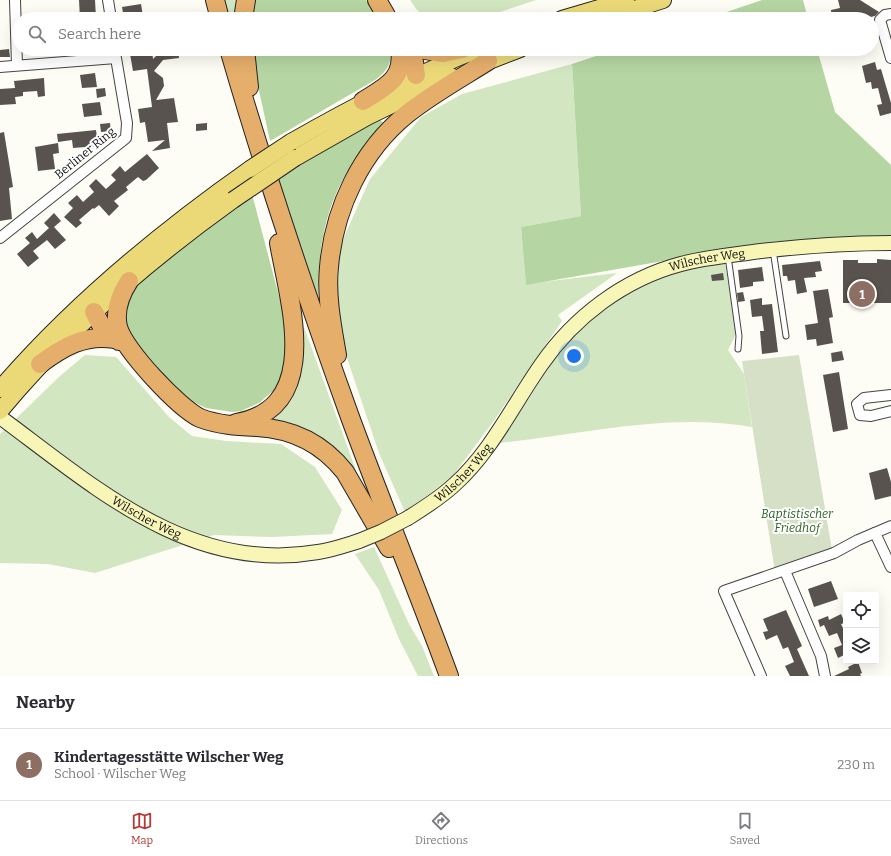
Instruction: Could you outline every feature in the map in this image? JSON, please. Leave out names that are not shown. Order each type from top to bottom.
[{"type":"highway","points":[[206,0],[209,12]]},
{"type":"highway","points":[[215,0],[218,12]]},
{"type":"highway","points":[[244,12],[246,0]]},
{"type":"highway","points":[[377,0],[384,12]]},
{"type":"highway","points":[[222,56],[253,163],[279,243],[342,421],[439,676]]},
{"type":"highway","points":[[231,56],[260,153],[304,288],[351,418],[449,676]]},
{"type":"highway","points":[[246,56],[260,153]]},
{"type":"highway","points":[[363,101],[390,84],[397,75],[400,67],[400,56]]},
{"type":"highway","points":[[410,56],[414,62],[416,75]]},
{"type":"highway","points":[[351,418],[332,329],[329,298],[329,268],[340,211],[352,184],[366,159],[384,136],[406,115],[483,56]]},
{"type":"highway","points":[[221,424],[242,422],[263,412],[281,396],[292,376],[295,337],[279,243]]},
{"type":"highway","points":[[120,340],[117,311],[121,295],[129,281]]},
{"type":"highway","points":[[95,309],[103,312],[120,340],[185,409],[202,418],[221,424],[285,430],[318,445],[338,462],[345,472],[392,553]]},
{"type":"highway","points":[[40,364],[62,349],[83,339],[94,337],[120,340]]},
{"type":"main road","points":[[586,12],[626,0]]},
{"type":"main road","points":[[625,12],[663,0]]},
{"type":"main road","points":[[0,389],[100,286],[163,233],[229,184],[291,142],[363,101],[416,75],[481,56]]},
{"type":"main road","points":[[2,412],[40,364],[95,309],[202,222],[295,158],[367,117],[482,56]]},
{"type":"main road","points":[[405,98],[415,85],[416,75]]},
{"type":"main road","points":[[95,309],[96,293],[100,286]]},
{"type":"main road","points":[[76,309],[95,309]]},
{"type":"street","points":[[15,0],[15,12]]},
{"type":"street","points":[[108,0],[110,12]]},
{"type":"street","points":[[891,14],[885,15],[880,20],[891,58]]},
{"type":"street","points":[[17,56],[17,65]]},
{"type":"street","name":"Berliner Ring","points":[[0,67],[98,56]]},
{"type":"street","name":"Berliner Ring","points":[[0,238],[126,138],[127,123],[116,56]]},
{"type":"street","name":"Wilscher Weg","points":[[2,412],[82,478],[154,525],[193,541],[234,552],[276,556],[319,552],[359,541],[381,532],[408,518],[442,495],[467,472],[488,446],[552,350],[589,312],[627,286],[661,271],[698,260],[773,250],[836,244],[891,243]]},
{"type":"street","points":[[891,394],[864,398],[857,404],[860,415],[871,416],[891,411]]},
{"type":"street","points":[[761,676],[724,591],[834,553],[891,526]]},
{"type":"street","points":[[875,533],[891,567]]},
{"type":"street","points":[[785,571],[821,656],[825,676]]},
{"type":"lane","points":[[773,250],[786,336]]},
{"type":"lane","points":[[728,256],[739,336],[738,349]]},
{"type":"green space","points":[[221,0],[238,0],[236,12],[224,12]]},
{"type":"green space","points":[[250,0],[366,0],[374,12],[249,12]]},
{"type":"green space","points":[[410,0],[536,0],[500,12],[419,12]]},
{"type":"green space","points":[[762,0],[803,0],[806,12],[727,12]]},
{"type":"green space","points":[[252,56],[391,56],[388,67],[375,80],[270,141]]},
{"type":"green space","points":[[596,56],[819,56],[835,112],[891,165],[891,236],[846,237],[772,242],[526,285],[521,227],[581,216],[572,64]]},
{"type":"green space","points":[[572,64],[581,216],[521,227],[526,284],[617,273],[558,315],[562,321],[493,422],[451,478],[405,512],[379,453],[344,349],[337,311],[340,246],[370,179],[421,117],[462,94]]},
{"type":"green space","points":[[379,118],[384,124],[351,165],[331,208],[324,230],[320,253],[318,306],[277,179],[324,149]]},
{"type":"green space","points":[[252,194],[286,323],[288,354],[281,379],[274,390],[259,403],[241,411],[232,412],[206,408],[191,401],[172,385],[125,331],[125,296],[164,260]]},
{"type":"green space","points":[[725,263],[736,334],[728,350],[744,374],[752,427],[721,423],[658,423],[500,443],[557,354],[576,332],[594,316],[613,302],[655,280],[678,272]]},
{"type":"green space","points":[[292,294],[366,498],[355,477],[257,420],[276,407]]},
{"type":"green space","points":[[85,355],[116,357],[169,417],[192,436],[226,441],[281,444],[315,467],[342,510],[332,534],[272,537],[214,535],[95,573],[48,564],[0,563],[0,434],[60,376]]},
{"type":"green space","name":"Baptistischer Friedhof","points":[[799,355],[832,550],[775,572],[742,361]]},
{"type":"green space","points":[[374,547],[409,624],[422,646],[434,676],[418,676],[399,639],[379,590],[355,554]]},
{"type":"building","points":[[79,0],[95,0],[96,12],[80,12]]},
{"type":"building","points":[[838,0],[860,0],[879,12],[831,12],[831,10],[840,8]]},
{"type":"building","points":[[141,4],[142,12],[123,12],[122,7]]},
{"type":"building","points":[[9,49],[10,57],[0,57],[0,50]]},
{"type":"building","points":[[130,56],[153,56],[153,59],[156,56],[179,56],[179,58],[163,60],[154,71],[163,78],[164,86],[156,100],[174,98],[178,122],[167,123],[170,148],[152,151],[165,140],[148,142],[145,122],[140,123],[138,109],[152,107],[147,69],[133,71]]},
{"type":"building","points":[[875,62],[877,70],[881,69],[891,103],[891,113],[880,116],[877,105],[882,104],[878,88],[872,89],[871,82],[866,83],[862,66]]},
{"type":"building","points":[[95,73],[97,87],[82,88],[80,75]]},
{"type":"building","points":[[44,78],[45,96],[38,97],[37,91],[23,92],[23,96],[15,97],[16,104],[0,105],[0,89],[15,88],[14,81]]},
{"type":"building","points":[[105,88],[106,96],[97,98],[96,89]]},
{"type":"building","points":[[100,102],[102,115],[84,117],[82,104]]},
{"type":"building","points":[[110,123],[111,131],[101,132],[100,124]]},
{"type":"building","points":[[207,123],[207,130],[196,131],[196,124]]},
{"type":"building","points":[[96,130],[98,146],[73,148],[72,140],[58,142],[57,134]]},
{"type":"building","points":[[4,132],[13,187],[9,188],[12,219],[0,221],[0,133]]},
{"type":"building","points":[[58,143],[59,153],[53,154],[55,169],[38,171],[35,147]]},
{"type":"building","points":[[147,154],[159,168],[146,180],[143,181],[138,177],[126,187],[128,190],[114,201],[119,206],[109,216],[99,205],[79,220],[82,223],[76,228],[64,217],[73,208],[68,203],[77,195],[83,202],[94,192],[89,186],[96,179],[106,189],[116,180],[111,175],[120,166],[125,172]]},
{"type":"building","points":[[54,213],[61,221],[54,227],[66,240],[55,249],[47,240],[33,251],[39,258],[28,267],[17,254],[30,243],[25,238],[32,232],[37,239],[49,228],[44,223]]},
{"type":"building","points":[[877,259],[891,260],[891,303],[843,303],[843,260],[858,260],[858,263],[877,263]]},
{"type":"building","points":[[820,261],[822,271],[815,272],[816,277],[804,278],[807,292],[797,294],[795,280],[788,281],[787,276],[783,276],[782,265]]},
{"type":"building","points":[[762,267],[764,281],[753,282],[753,286],[740,288],[738,270]]},
{"type":"building","points":[[723,273],[724,280],[712,281],[711,275]]},
{"type":"building","points":[[828,289],[833,317],[829,318],[833,343],[817,346],[816,339],[807,340],[805,325],[818,323],[813,291]]},
{"type":"building","points":[[743,292],[745,301],[738,302],[737,293]]},
{"type":"building","points":[[762,298],[762,305],[772,304],[778,352],[762,354],[760,331],[764,331],[762,316],[752,317],[750,300]]},
{"type":"building","points":[[842,351],[844,360],[832,362],[831,353]]},
{"type":"building","points":[[839,372],[848,429],[833,432],[823,375]]},
{"type":"building","points":[[887,468],[891,482],[891,496],[875,500],[869,473]]},
{"type":"building","points":[[831,581],[838,599],[814,607],[808,589]]},
{"type":"building","points":[[786,610],[802,646],[797,649],[809,676],[790,676],[785,666],[794,662],[788,647],[783,649],[777,635],[766,640],[763,632],[768,631],[763,619]]},
{"type":"building","points":[[841,614],[843,618],[843,624],[841,624],[843,628],[843,656],[838,658],[834,648],[842,645],[837,633],[829,636],[824,625],[820,627],[818,620],[828,616],[829,620]]},
{"type":"building","points":[[854,664],[859,664],[862,673],[860,674],[861,676],[834,676],[849,669],[848,667]]},
{"type":"place","name":"Kindertagesstätte Wilscher Weg","points":[[862,294]]}]
